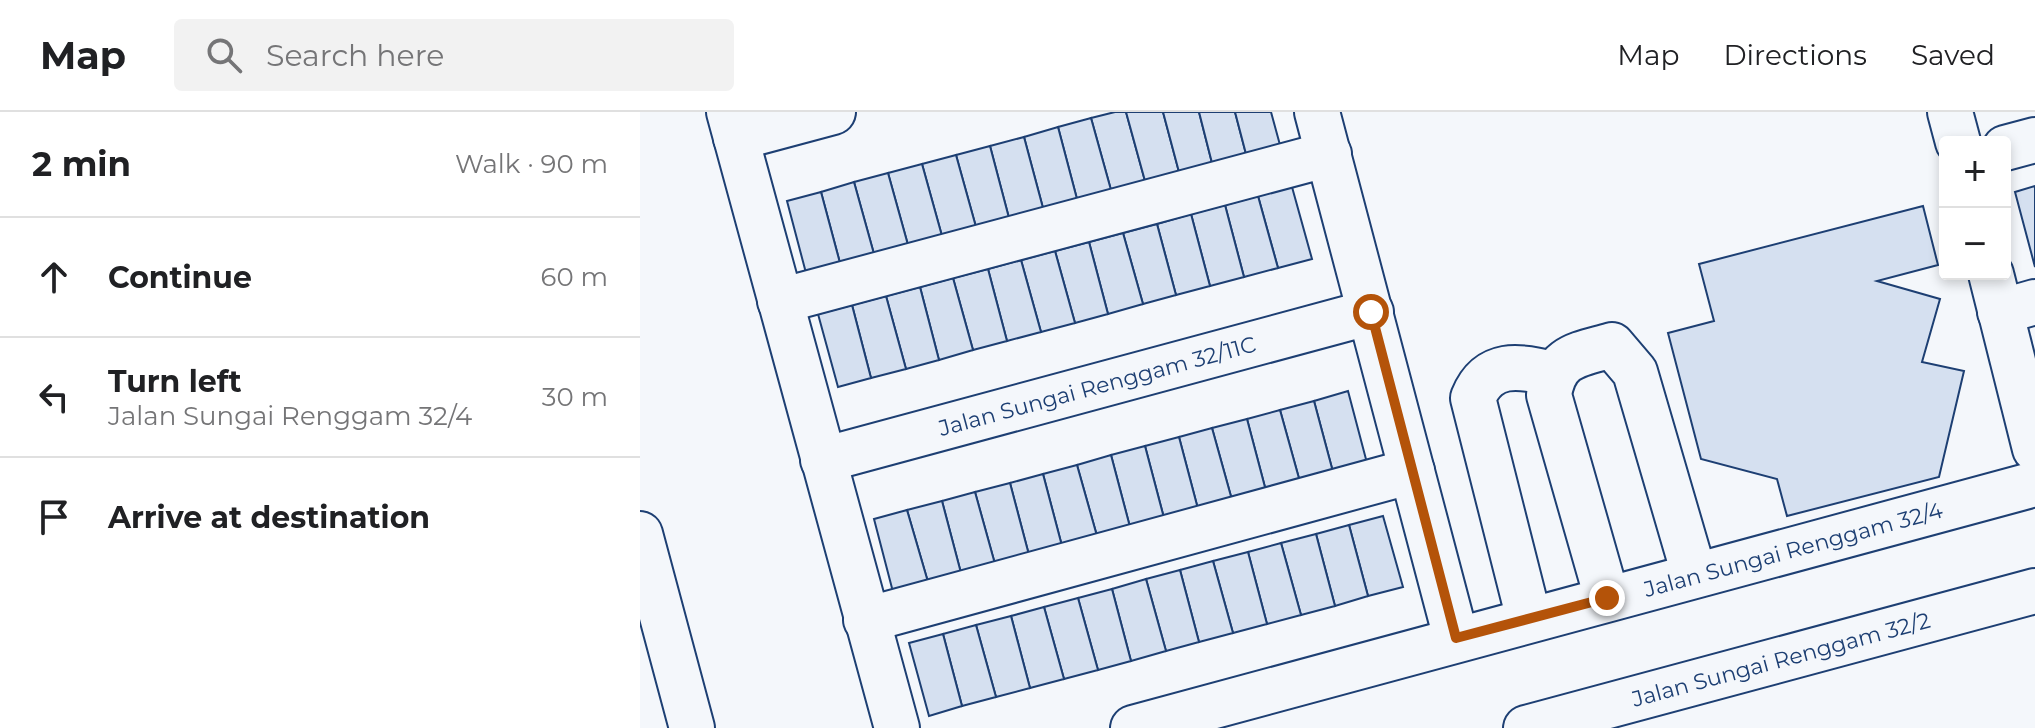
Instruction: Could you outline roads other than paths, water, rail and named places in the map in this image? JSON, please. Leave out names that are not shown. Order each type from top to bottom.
[{"type":"street","points":[[833,112],[733,125],[897,728]]},
{"type":"street","points":[[1317,112],[1456,638]]},
{"type":"street","points":[[1950,112],[1956,136]]},
{"type":"street","points":[[2011,146],[2035,140]]},
{"type":"street","points":[[780,301],[1329,154]]},
{"type":"street","points":[[2009,296],[2035,449]]},
{"type":"street","name":"Jalan Sungai Renggam 32/11C","points":[[823,460],[1371,312]]},
{"type":"street","points":[[1607,598],[1549,395],[1552,374],[1572,356],[1612,345],[1635,372],[1694,574]]},
{"type":"street","points":[[1529,619],[1473,398],[1480,381],[1505,368],[1528,368],[1552,374]]},
{"type":"street","points":[[866,620],[1412,471]]},
{"type":"street","name":"Jalan Sungai Renggam 32/4","points":[[1133,728],[1456,638],[2035,484]]},
{"type":"street","points":[[640,534],[688,727]]},
{"type":"street","name":"Jalan Sungai Renggam 32/2","points":[[1526,728],[2035,591]]}]
